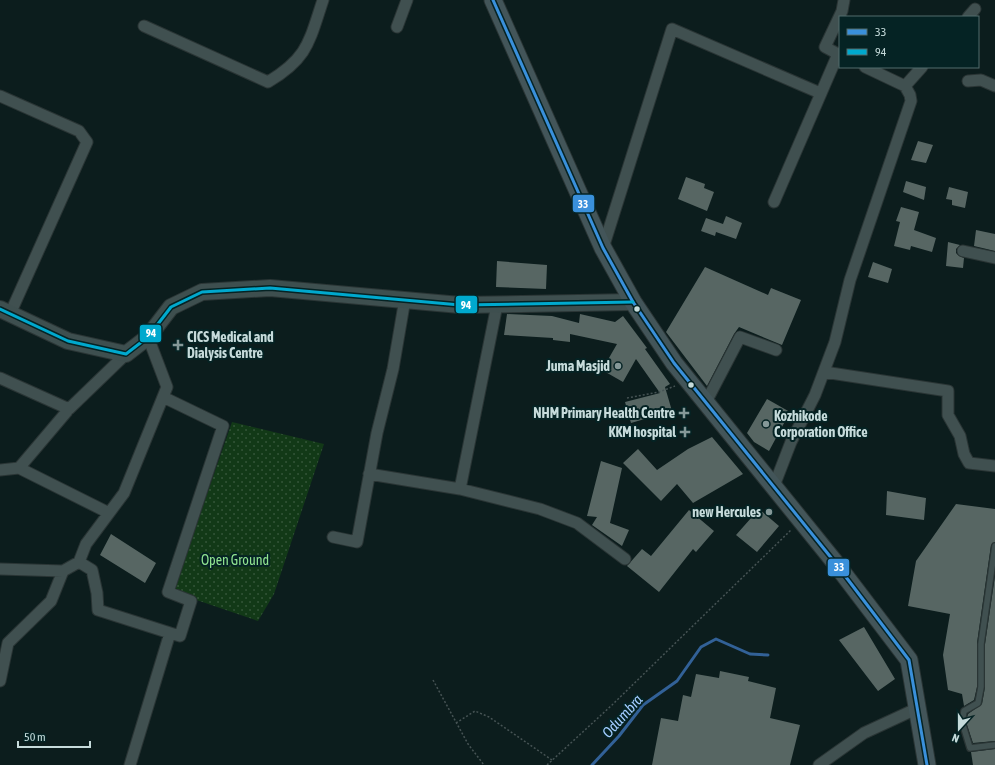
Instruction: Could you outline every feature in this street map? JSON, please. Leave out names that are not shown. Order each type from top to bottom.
[{"type":"main road","points":[[493,0],[603,248],[632,302],[705,404],[774,486],[909,660],[927,765]]},
{"type":"main road","points":[[5,311],[68,341],[126,354],[148,338],[171,308],[202,292],[270,288],[460,305],[632,302]]},
{"type":"street","points":[[144,26],[268,82],[288,70],[308,47],[323,0]]},
{"type":"street","points":[[397,27],[407,0]]},
{"type":"street","points":[[840,16],[844,0]]},
{"type":"street","points":[[774,202],[820,93],[839,54],[825,47],[839,17]]},
{"type":"street","points":[[603,248],[672,29],[820,93]]},
{"type":"street","points":[[774,486],[791,442],[815,395],[835,342],[850,280],[911,101],[910,95],[905,86],[867,68]]},
{"type":"street","points":[[905,86],[921,68]]},
{"type":"street","points":[[968,81],[981,80],[995,86]]},
{"type":"street","points":[[0,96],[79,131],[87,142],[5,311]]},
{"type":"street","points":[[962,251],[995,258]]},
{"type":"street","points":[[333,537],[357,542],[377,433],[393,369],[405,299]]},
{"type":"street","points":[[460,489],[497,305]]},
{"type":"street","points":[[705,404],[740,337],[776,350]]},
{"type":"street","points":[[0,569],[62,571],[79,562],[86,544],[124,493],[167,387],[148,338]]},
{"type":"street","points":[[18,468],[69,409],[126,354]]},
{"type":"street","points":[[824,372],[948,391],[948,416],[960,436],[964,454],[969,463],[995,466]]},
{"type":"street","points":[[0,378],[69,409]]},
{"type":"street","points":[[79,562],[92,570],[97,593],[98,610],[180,636],[191,601],[168,592],[223,426],[163,397]]},
{"type":"street","points":[[0,470],[18,468],[109,513]]},
{"type":"street","points":[[369,474],[460,489],[540,509],[577,523],[625,559]]},
{"type":"street","points":[[0,681],[8,643],[51,601],[62,571]]},
{"type":"street","points":[[130,765],[170,633]]},
{"type":"street","points":[[819,765],[864,733],[918,708]]},
{"type":"lane","points":[[995,546],[981,644],[981,687],[978,703],[964,711],[962,722],[970,748],[995,745]]},
{"type":"path","points":[[627,398],[659,392],[688,382]]},
{"type":"path","points":[[547,765],[612,706],[801,521]]},
{"type":"path","points":[[433,680],[468,744],[484,765]]},
{"type":"path","points":[[456,723],[476,711],[489,717],[552,760]]},
{"type":"green space","name":"Open Ground","points":[[232,422],[324,444],[274,594],[258,621],[173,592]]},
{"type":"building","points":[[918,141],[933,145],[926,163],[911,160]]},
{"type":"building","points":[[686,177],[705,184],[704,188],[714,192],[707,211],[678,199]]},
{"type":"building","points":[[906,181],[926,187],[924,200],[903,192]]},
{"type":"building","points":[[949,187],[968,192],[965,208],[952,205],[952,200],[946,199]]},
{"type":"building","points":[[901,207],[919,212],[914,230],[936,238],[932,252],[911,246],[910,250],[894,246],[900,222],[896,221]]},
{"type":"building","points":[[726,216],[742,223],[736,239],[716,232],[715,236],[701,231],[706,218],[723,224]]},
{"type":"building","points":[[976,230],[995,234],[995,251],[974,246]]},
{"type":"building","points":[[948,242],[960,245],[956,249],[956,253],[964,258],[963,268],[946,266]]},
{"type":"building","points":[[497,261],[547,265],[546,289],[496,287]]},
{"type":"building","points":[[873,262],[892,269],[888,283],[868,277]]},
{"type":"building","points":[[705,267],[768,295],[771,288],[801,300],[782,345],[739,327],[707,386],[666,332]]},
{"type":"building","points":[[507,314],[552,316],[579,323],[580,314],[615,322],[623,316],[647,348],[645,349],[670,384],[665,387],[672,411],[631,423],[625,402],[660,393],[636,359],[623,382],[602,370],[617,344],[570,334],[570,342],[553,340],[553,338],[504,335]]},
{"type":"building","points":[[767,399],[790,412],[769,451],[754,442],[747,433]]},
{"type":"building","points":[[712,437],[743,474],[693,503],[677,484],[661,501],[623,463],[638,449],[657,470],[688,449]]},
{"type":"building","points":[[601,461],[622,468],[610,523],[629,530],[622,546],[592,525],[597,517],[587,516]]},
{"type":"building","points":[[887,491],[926,498],[924,520],[886,515]]},
{"type":"building","points":[[956,504],[995,509],[995,542],[991,545],[977,643],[977,687],[974,700],[964,706],[962,694],[948,690],[943,655],[950,614],[908,606],[916,561]]},
{"type":"building","points":[[759,509],[779,526],[757,552],[736,535]]},
{"type":"building","points":[[689,510],[714,531],[696,552],[693,549],[659,592],[627,566],[642,549],[651,556]]},
{"type":"building","points":[[111,534],[156,563],[145,583],[100,555]]},
{"type":"building","points":[[995,576],[995,741],[973,743],[966,722],[968,714],[982,704],[985,687],[985,644]]},
{"type":"building","points":[[864,627],[895,679],[878,691],[839,640]]},
{"type":"building","points":[[720,671],[749,677],[748,681],[776,688],[770,718],[800,725],[790,765],[652,765],[661,718],[678,721],[683,695],[691,697],[696,674],[719,678]]},
{"type":"building","points":[[995,749],[995,765],[973,765],[971,752]]},
{"type":"waterway","name":"Odumbra","points":[[592,765],[619,736],[643,705],[677,681],[701,647],[716,639],[750,654],[768,655]]},
{"type":"transit line","name":"33","points":[[493,0],[603,248],[633,302],[674,363],[833,560],[909,660],[927,765]]},
{"type":"transit line","name":"94","points":[[0,309],[68,341],[126,354],[148,337],[171,307],[202,292],[270,288],[460,305],[633,302]]},
{"type":"place","name":"CICS Medical and Dialysis Centre","points":[[178,345]]},
{"type":"place","name":"Juma Masjid","points":[[618,366]]},
{"type":"place","name":"NHM Primary Health Centre","points":[[684,413]]},
{"type":"place","name":"Kozhikode Corporation Office","points":[[766,424]]},
{"type":"place","name":"KKM hospital","points":[[685,432]]},
{"type":"place","name":"new Hercules","points":[[769,512]]}]
